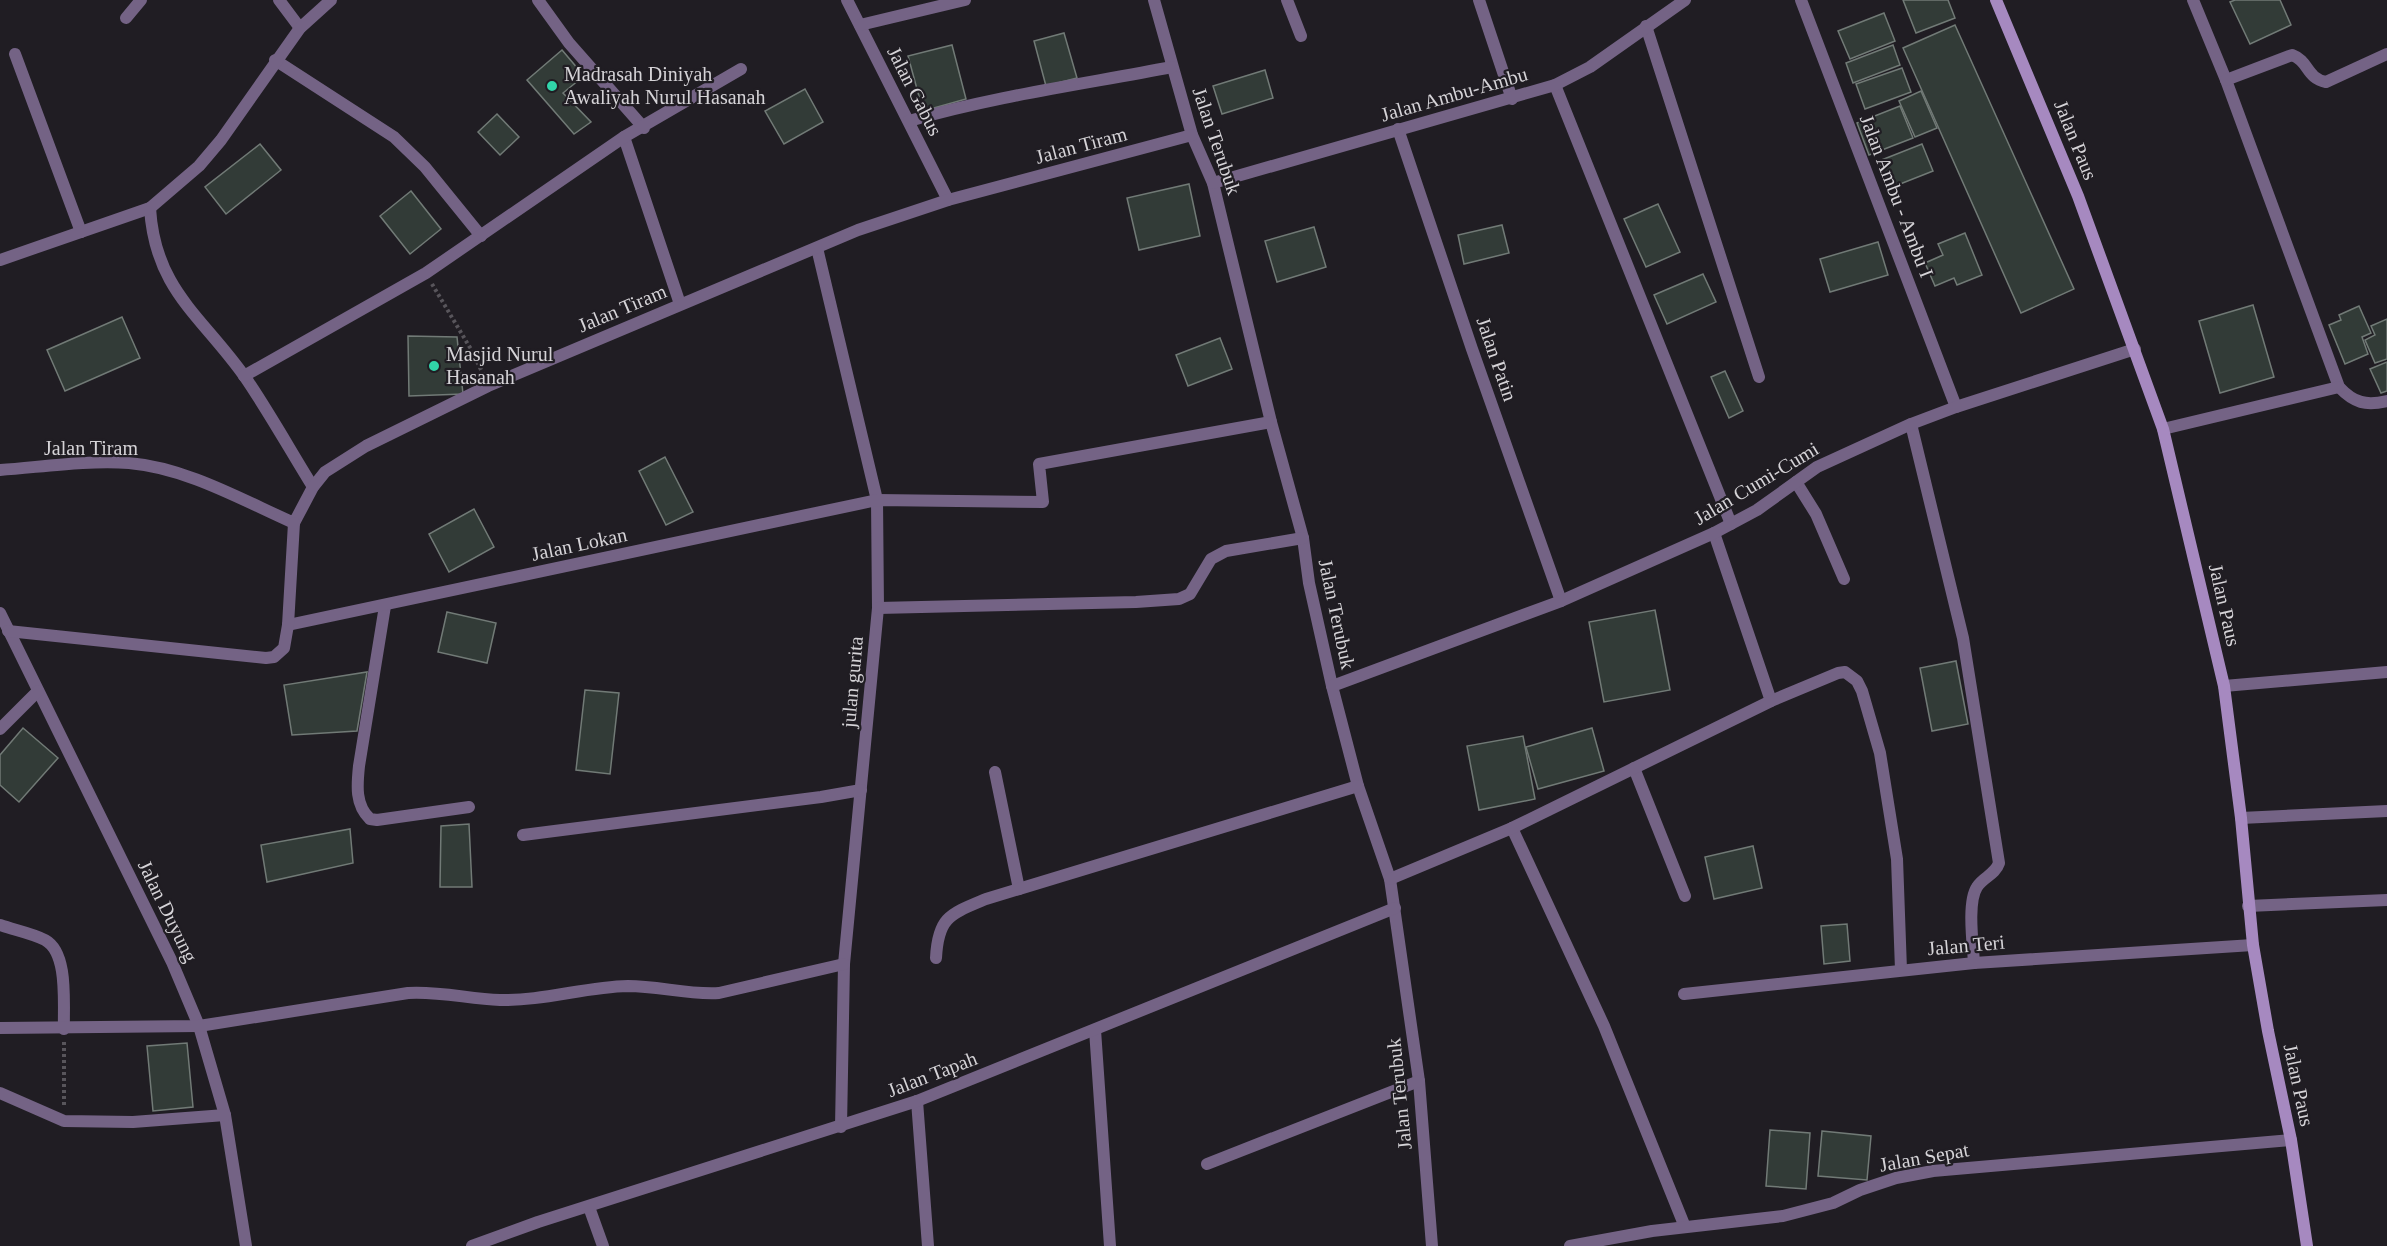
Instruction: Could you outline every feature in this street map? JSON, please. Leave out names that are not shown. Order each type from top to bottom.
[{"type":"main road","name":"Jalan Paus","points":[[1996,0],[2078,196],[2163,429],[2224,686],[2241,818],[2253,945],[2291,1140],[2307,1246]]},
{"type":"street","points":[[126,18],[141,0]]},
{"type":"street","points":[[279,0],[300,28]]},
{"type":"street","points":[[0,260],[150,208],[199,165],[221,140],[275,60],[300,28],[331,0]]},
{"type":"street","points":[[538,0],[569,43],[644,128]]},
{"type":"street","name":"Jalan Gabus","points":[[847,0],[948,200]]},
{"type":"street","points":[[860,25],[965,0]]},
{"type":"street","name":"Jalan Terubuk","points":[[1154,0],[1192,135],[1213,183],[1271,422],[1303,538],[1309,583],[1332,686],[1358,786],[1390,879],[1419,1081],[1432,1246]]},
{"type":"street","points":[[1287,0],[1301,36]]},
{"type":"street","points":[[1479,0],[1512,99]]},
{"type":"street","name":"Jalan Ambu-Ambu","points":[[1213,183],[1556,85],[1590,67],[1685,0]]},
{"type":"street","name":"Jalan Ambu - Ambu I","points":[[1801,0],[1956,407]]},
{"type":"street","points":[[2193,0],[2226,80],[2339,387],[2359,403],[2372,404],[2387,401]]},
{"type":"street","points":[[1646,26],[1759,377]]},
{"type":"street","points":[[15,54],[81,232]]},
{"type":"street","points":[[2226,80],[2292,55],[2302,62],[2313,77],[2326,82],[2387,54]]},
{"type":"street","points":[[275,60],[402,144],[425,167],[481,236]]},
{"type":"street","points":[[909,121],[981,102],[1172,67]]},
{"type":"street","points":[[244,376],[426,273],[624,137],[644,128],[741,69]]},
{"type":"street","points":[[1556,85],[1731,524]]},
{"type":"street","name":"Jalan Patin","points":[[1398,129],[1561,601]]},
{"type":"street","name":"Jalan Tiram","points":[[0,470],[87,463],[130,464],[180,474],[294,523],[313,487],[325,472],[366,446],[488,386],[858,230],[948,200],[1192,135]]},
{"type":"street","points":[[624,137],[680,304]]},
{"type":"street","points":[[150,208],[152,232],[161,263],[177,293],[244,376],[313,487]]},
{"type":"street","name":"julan gurita","points":[[817,248],[877,500],[878,608],[843,964],[841,1127]]},
{"type":"street","name":"Jalan Cumi-Cumi","points":[[1332,686],[1561,601],[1714,533],[1757,510],[1816,467],[1911,424],[1956,407],[2135,349]]},
{"type":"street","points":[[2163,429],[2339,387]]},
{"type":"street","name":"Jalan Lokan","points":[[288,625],[877,500],[1043,502],[1039,464],[1271,422]]},
{"type":"street","points":[[1911,424],[1963,638],[1999,863],[1994,872],[1975,889],[1973,896],[1974,963]]},
{"type":"street","points":[[1796,482],[1816,514],[1844,579]]},
{"type":"street","points":[[8,631],[266,658],[280,653],[285,648],[288,625],[294,523]]},
{"type":"street","points":[[1714,533],[1771,701]]},
{"type":"street","points":[[878,608],[1179,599],[1190,594],[1211,559],[1226,550],[1303,538]]},
{"type":"street","points":[[385,606],[359,766],[357,784],[360,807],[370,819],[377,820],[469,807]]},
{"type":"street","name":"Jalan Duyung","points":[[1,616],[172,962],[199,1026],[225,1115],[246,1246]]},
{"type":"street","points":[[1390,879],[1512,828],[1771,701],[1845,672],[1857,681],[1862,692],[1880,753],[1897,858],[1901,970]]},
{"type":"street","points":[[2224,686],[2387,672]]},
{"type":"street","points":[[0,729],[38,691]]},
{"type":"street","points":[[1634,768],[1685,896]]},
{"type":"street","points":[[995,772],[1019,889]]},
{"type":"street","points":[[936,958],[937,938],[945,921],[960,910],[1019,889],[1358,786]]},
{"type":"street","points":[[523,835],[861,790]]},
{"type":"street","points":[[2241,818],[2387,811]]},
{"type":"street","points":[[1512,828],[1604,1026],[1685,1227]]},
{"type":"street","points":[[2248,906],[2387,900]]},
{"type":"street","name":"Jalan Tapah","points":[[472,1246],[538,1222],[917,1101],[1395,908]]},
{"type":"street","points":[[0,925],[47,941],[59,958],[63,981],[64,1029]]},
{"type":"street","name":"Jalan Teri","points":[[1684,994],[1974,963],[2253,945]]},
{"type":"street","points":[[0,1028],[199,1026],[431,991],[498,1000],[526,999],[627,986],[698,994],[719,993],[843,964]]},
{"type":"street","points":[[1095,1030],[1110,1246]]},
{"type":"street","points":[[1207,1164],[1419,1081]]},
{"type":"street","points":[[0,1093],[64,1121],[133,1122],[225,1115]]},
{"type":"street","points":[[917,1101],[928,1246]]},
{"type":"street","name":"Jalan Sepat","points":[[1570,1246],[1627,1234],[1807,1212],[1896,1179],[1933,1171],[2291,1140]]},
{"type":"street","points":[[590,1207],[603,1246]]},
{"type":"path","points":[[426,273],[472,351],[488,386]]},
{"type":"path","points":[[64,1029],[64,1121]]},
{"type":"building","points":[[1903,0],[1948,0],[1955,18],[1916,33]]},
{"type":"building","points":[[2280,0],[2291,25],[2250,44],[2230,2]]},
{"type":"building","points":[[1884,13],[1895,41],[1850,59],[1838,31]]},
{"type":"building","points":[[1955,25],[2074,289],[2021,313],[1903,48]]},
{"type":"building","points":[[1064,33],[1077,78],[1046,86],[1034,41]]},
{"type":"building","points":[[952,45],[966,99],[923,111],[908,56]]},
{"type":"building","points":[[1893,45],[1900,65],[1853,83],[1846,63]]},
{"type":"building","name":"Madrasah Diniyah Awaliyah Nurul Hasanah","points":[[562,50],[584,76],[563,93],[591,122],[574,134],[527,80]]},
{"type":"building","points":[[1902,68],[1911,92],[1865,109],[1856,84]]},
{"type":"building","points":[[1265,70],[1273,98],[1222,114],[1213,86]]},
{"type":"building","points":[[805,89],[823,122],[784,144],[765,111]]},
{"type":"building","points":[[1921,91],[1937,128],[1915,137],[1899,101]]},
{"type":"building","points":[[1900,106],[1913,138],[1869,155],[1857,123]]},
{"type":"building","points":[[497,114],[519,137],[500,155],[478,132]]},
{"type":"building","points":[[260,144],[281,170],[226,214],[205,187]]},
{"type":"building","points":[[1922,144],[1933,171],[1890,188],[1879,161]]},
{"type":"building","points":[[1189,184],[1200,236],[1139,250],[1127,198]]},
{"type":"building","points":[[411,191],[441,229],[410,254],[380,216]]},
{"type":"building","points":[[1658,204],[1680,252],[1646,267],[1624,219]]},
{"type":"building","points":[[1502,225],[1509,253],[1464,264],[1458,235]]},
{"type":"building","points":[[1314,227],[1326,267],[1277,282],[1265,241]]},
{"type":"building","points":[[1965,233],[1982,275],[1957,285],[1954,278],[1935,286],[1925,263],[1943,255],[1938,244]]},
{"type":"building","points":[[1878,242],[1888,275],[1830,292],[1820,259]]},
{"type":"building","points":[[1703,274],[1716,302],[1667,324],[1654,295]]},
{"type":"building","points":[[2253,305],[2274,377],[2220,393],[2199,321]]},
{"type":"building","points":[[2359,306],[2371,333],[2362,337],[2368,354],[2345,364],[2329,325],[2341,320],[2339,315]]},
{"type":"building","points":[[122,317],[140,358],[65,391],[47,350]]},
{"type":"building","points":[[2387,319],[2387,359],[2375,363],[2365,340],[2375,335],[2371,326]]},
{"type":"building","name":"Masjid Nurul Hasanah","points":[[408,336],[457,337],[463,394],[409,396]]},
{"type":"building","points":[[1220,338],[1232,369],[1188,386],[1176,355]]},
{"type":"building","points":[[2387,362],[2387,391],[2381,393],[2370,369]]},
{"type":"building","points":[[1725,371],[1743,411],[1729,418],[1711,377]]},
{"type":"building","points":[[665,457],[693,512],[666,525],[639,471]]},
{"type":"building","points":[[474,509],[494,547],[449,572],[429,534]]},
{"type":"building","points":[[1655,610],[1670,690],[1604,702],[1589,622]]},
{"type":"building","points":[[447,612],[496,623],[487,663],[438,652]]},
{"type":"building","points":[[1956,661],[1968,724],[1932,731],[1920,668]]},
{"type":"building","points":[[367,672],[357,731],[292,735],[284,685]]},
{"type":"building","points":[[585,690],[619,693],[610,774],[576,770]]},
{"type":"building","points":[[23,728],[58,758],[19,802],[0,785],[0,755]]},
{"type":"building","points":[[1592,728],[1604,771],[1538,789],[1526,747]]},
{"type":"building","points":[[1523,736],[1535,799],[1479,810],[1467,746]]},
{"type":"building","points":[[469,824],[472,887],[440,887],[441,826]]},
{"type":"building","points":[[350,829],[353,863],[267,882],[261,845]]},
{"type":"building","points":[[1753,846],[1762,888],[1714,899],[1705,857]]},
{"type":"building","points":[[1847,924],[1850,961],[1824,964],[1821,926]]},
{"type":"building","points":[[187,1043],[193,1107],[153,1111],[147,1046]]},
{"type":"building","points":[[1770,1130],[1810,1133],[1806,1189],[1766,1186]]},
{"type":"building","points":[[1822,1131],[1871,1136],[1867,1180],[1818,1176]]},
{"type":"place","name":"Madrasah Diniyah Awaliyah Nurul Hasanah","points":[[552,86]]},
{"type":"place","name":"Masjid Nurul Hasanah","points":[[434,366]]}]
